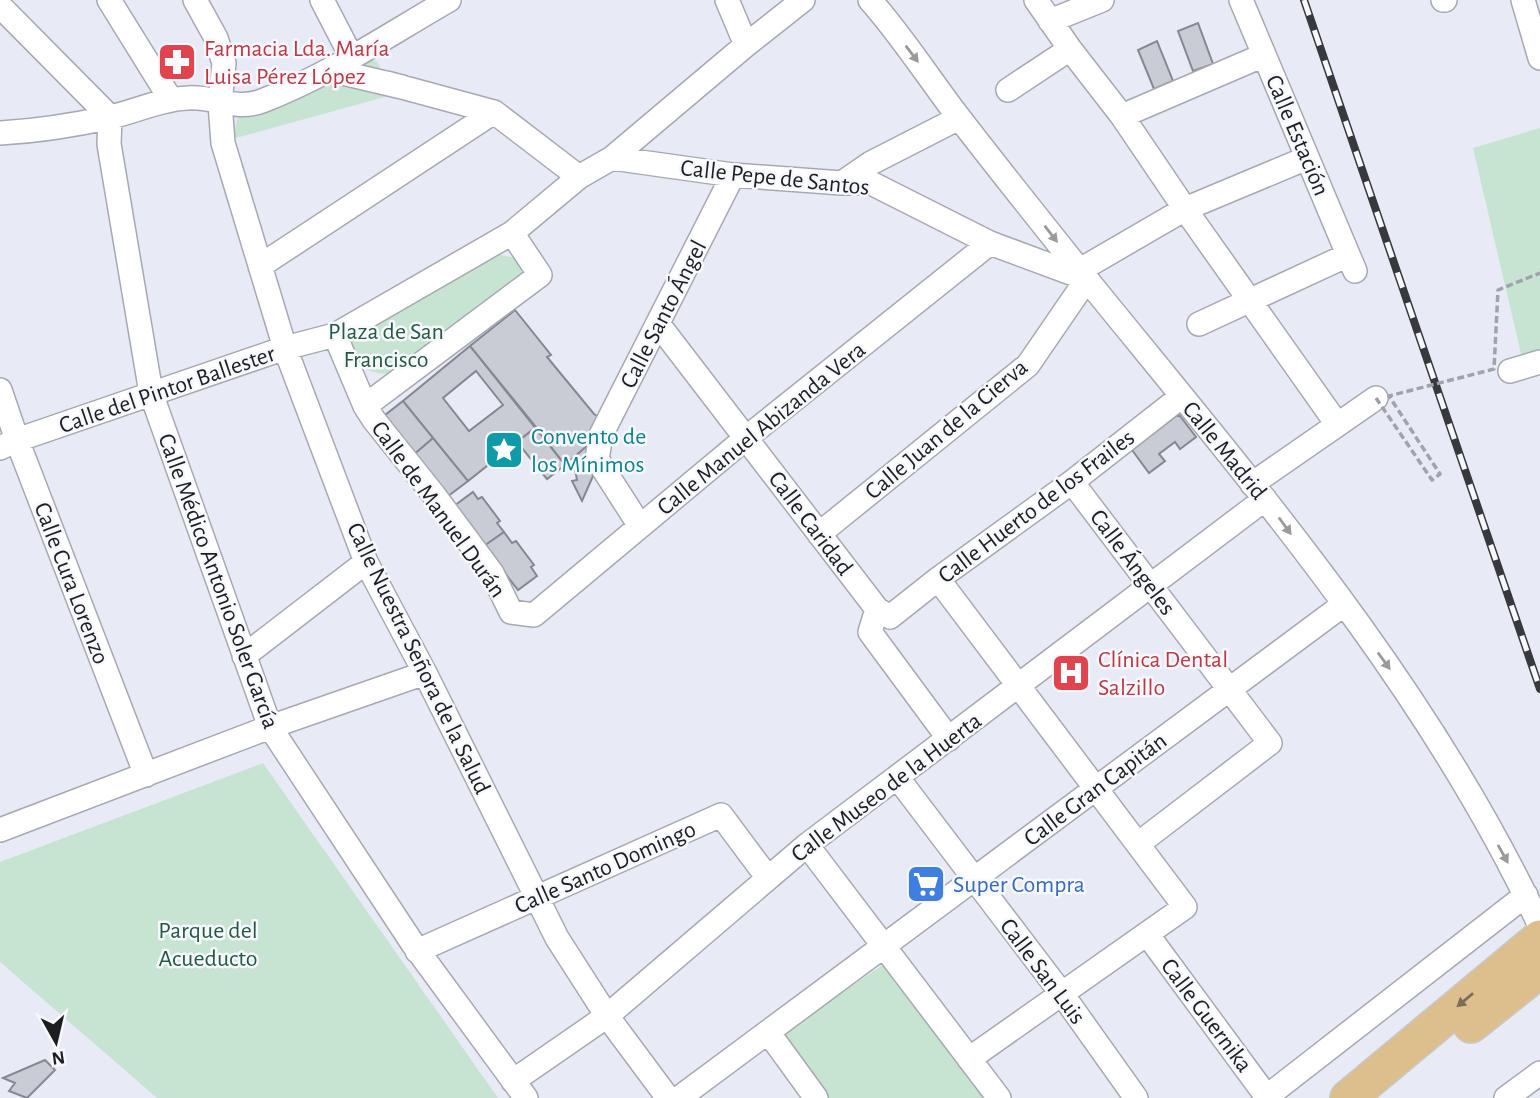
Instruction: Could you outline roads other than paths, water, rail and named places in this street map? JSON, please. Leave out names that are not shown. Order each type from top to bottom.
[{"type":"main road","points":[[1348,1098],[1531,961]]},
{"type":"main road","points":[[1378,1098],[1531,961]]},
{"type":"street","points":[[109,0],[171,100]]},
{"type":"street","name":"Calle Nuestra Señora de la Salud","points":[[195,0],[216,38],[225,63],[220,103],[223,143],[260,266],[285,348],[366,562],[425,673],[557,938],[607,1016],[668,1098]]},
{"type":"street","points":[[322,0],[351,57]]},
{"type":"street","points":[[0,133],[22,132],[110,117],[191,97],[244,105],[260,102],[330,70],[449,0]]},
{"type":"street","points":[[727,0],[746,45]]},
{"type":"street","points":[[365,406],[540,275],[512,233],[579,177],[612,158],[803,0]]},
{"type":"street","name":"Calle Madrid","points":[[870,0],[959,118],[1258,492],[1343,606],[1442,747],[1526,895],[1540,926]]},
{"type":"street","points":[[1036,0],[1122,116],[1337,424]]},
{"type":"street","points":[[1051,21],[1102,0]]},
{"type":"street","name":"Calle Estación","points":[[1241,0],[1352,263],[1251,302]]},
{"type":"street","points":[[1523,0],[1540,58]]},
{"type":"street","points":[[0,6],[110,117]]},
{"type":"street","points":[[1008,90],[1070,49]]},
{"type":"street","points":[[1122,116],[1264,55]]},
{"type":"street","points":[[330,70],[494,112],[579,177]]},
{"type":"street","points":[[260,266],[494,112]]},
{"type":"street","name":"Calle Médico Antonio Soler García","points":[[110,117],[109,144],[151,393],[270,727],[417,951],[520,1089]]},
{"type":"street","points":[[842,183],[871,163],[959,118]]},
{"type":"street","name":"Calle Pepe de Santos","points":[[612,158],[733,175],[871,183],[990,243],[1083,274]]},
{"type":"street","points":[[1083,274],[1185,209],[1307,158]]},
{"type":"street","name":"Calle Santo Ángel","points":[[640,526],[597,459],[601,435],[733,175]]},
{"type":"street","name":"Calle del Pintor Ballester","points":[[8,444],[285,348],[335,335],[512,233]]},
{"type":"street","name":"Calle Manuel Abizanda Vera","points":[[523,613],[640,526],[990,243]]},
{"type":"street","name":"Calle Juan de la Cierva","points":[[819,534],[1028,365],[1083,274]]},
{"type":"street","points":[[1199,324],[1251,302]]},
{"type":"street","name":"Calle Caridad","points":[[659,325],[819,534],[884,613]]},
{"type":"street","name":"Calle de Manuel Durán","points":[[335,335],[365,406],[523,613]]},
{"type":"street","points":[[1510,371],[1540,362]]},
{"type":"street","name":"Calle Cura Lorenzo","points":[[0,390],[8,444],[146,775]]},
{"type":"street","name":"Calle Huerto de los Frailes","points":[[884,613],[938,579],[1072,482],[1182,396]]},
{"type":"street","name":"Calle Museo de la Huerta","points":[[520,1089],[807,845],[1151,586],[1337,424],[1376,398]]},
{"type":"street","name":"Calle Ángeles","points":[[1072,482],[1270,743],[1138,844]]},
{"type":"street","points":[[244,656],[366,562]]},
{"type":"street","points":[[938,579],[1185,907],[969,1059]]},
{"type":"street","name":"Calle Gran Capitán","points":[[678,1098],[1343,606]]},
{"type":"street","points":[[884,613],[870,632],[948,738]]},
{"type":"street","points":[[0,830],[270,727],[425,673]]},
{"type":"street","name":"Calle San Luis","points":[[897,777],[1062,995],[1136,1098]]},
{"type":"street","name":"Calle Santo Domingo","points":[[417,951],[721,815],[768,878]]},
{"type":"street","points":[[807,845],[999,1098]]},
{"type":"street","points":[[1266,1097],[1526,895]]},
{"type":"street","name":"Calle Guernika","points":[[1147,934],[1266,1097]]},
{"type":"street","points":[[768,1032],[816,1098]]},
{"type":"street","points":[[1506,1098],[1540,1073]]},
{"type":"railway","points":[[1304,0],[1540,689]]},
{"type":"place","name":"Farmacia Lda. María Luisa Pérez López","points":[[177,62]]},
{"type":"place","name":"Convento de los Mínimos","points":[[504,450]]},
{"type":"place","name":"Clínica Dental Salzillo","points":[[1071,673]]},
{"type":"place","name":"Super Compra","points":[[926,884]]},
{"type":"park label","name":"Plaza de San Francisco","points":[[386,345]]},
{"type":"park label","name":"Parque del Acueducto","points":[[208,944]]}]
